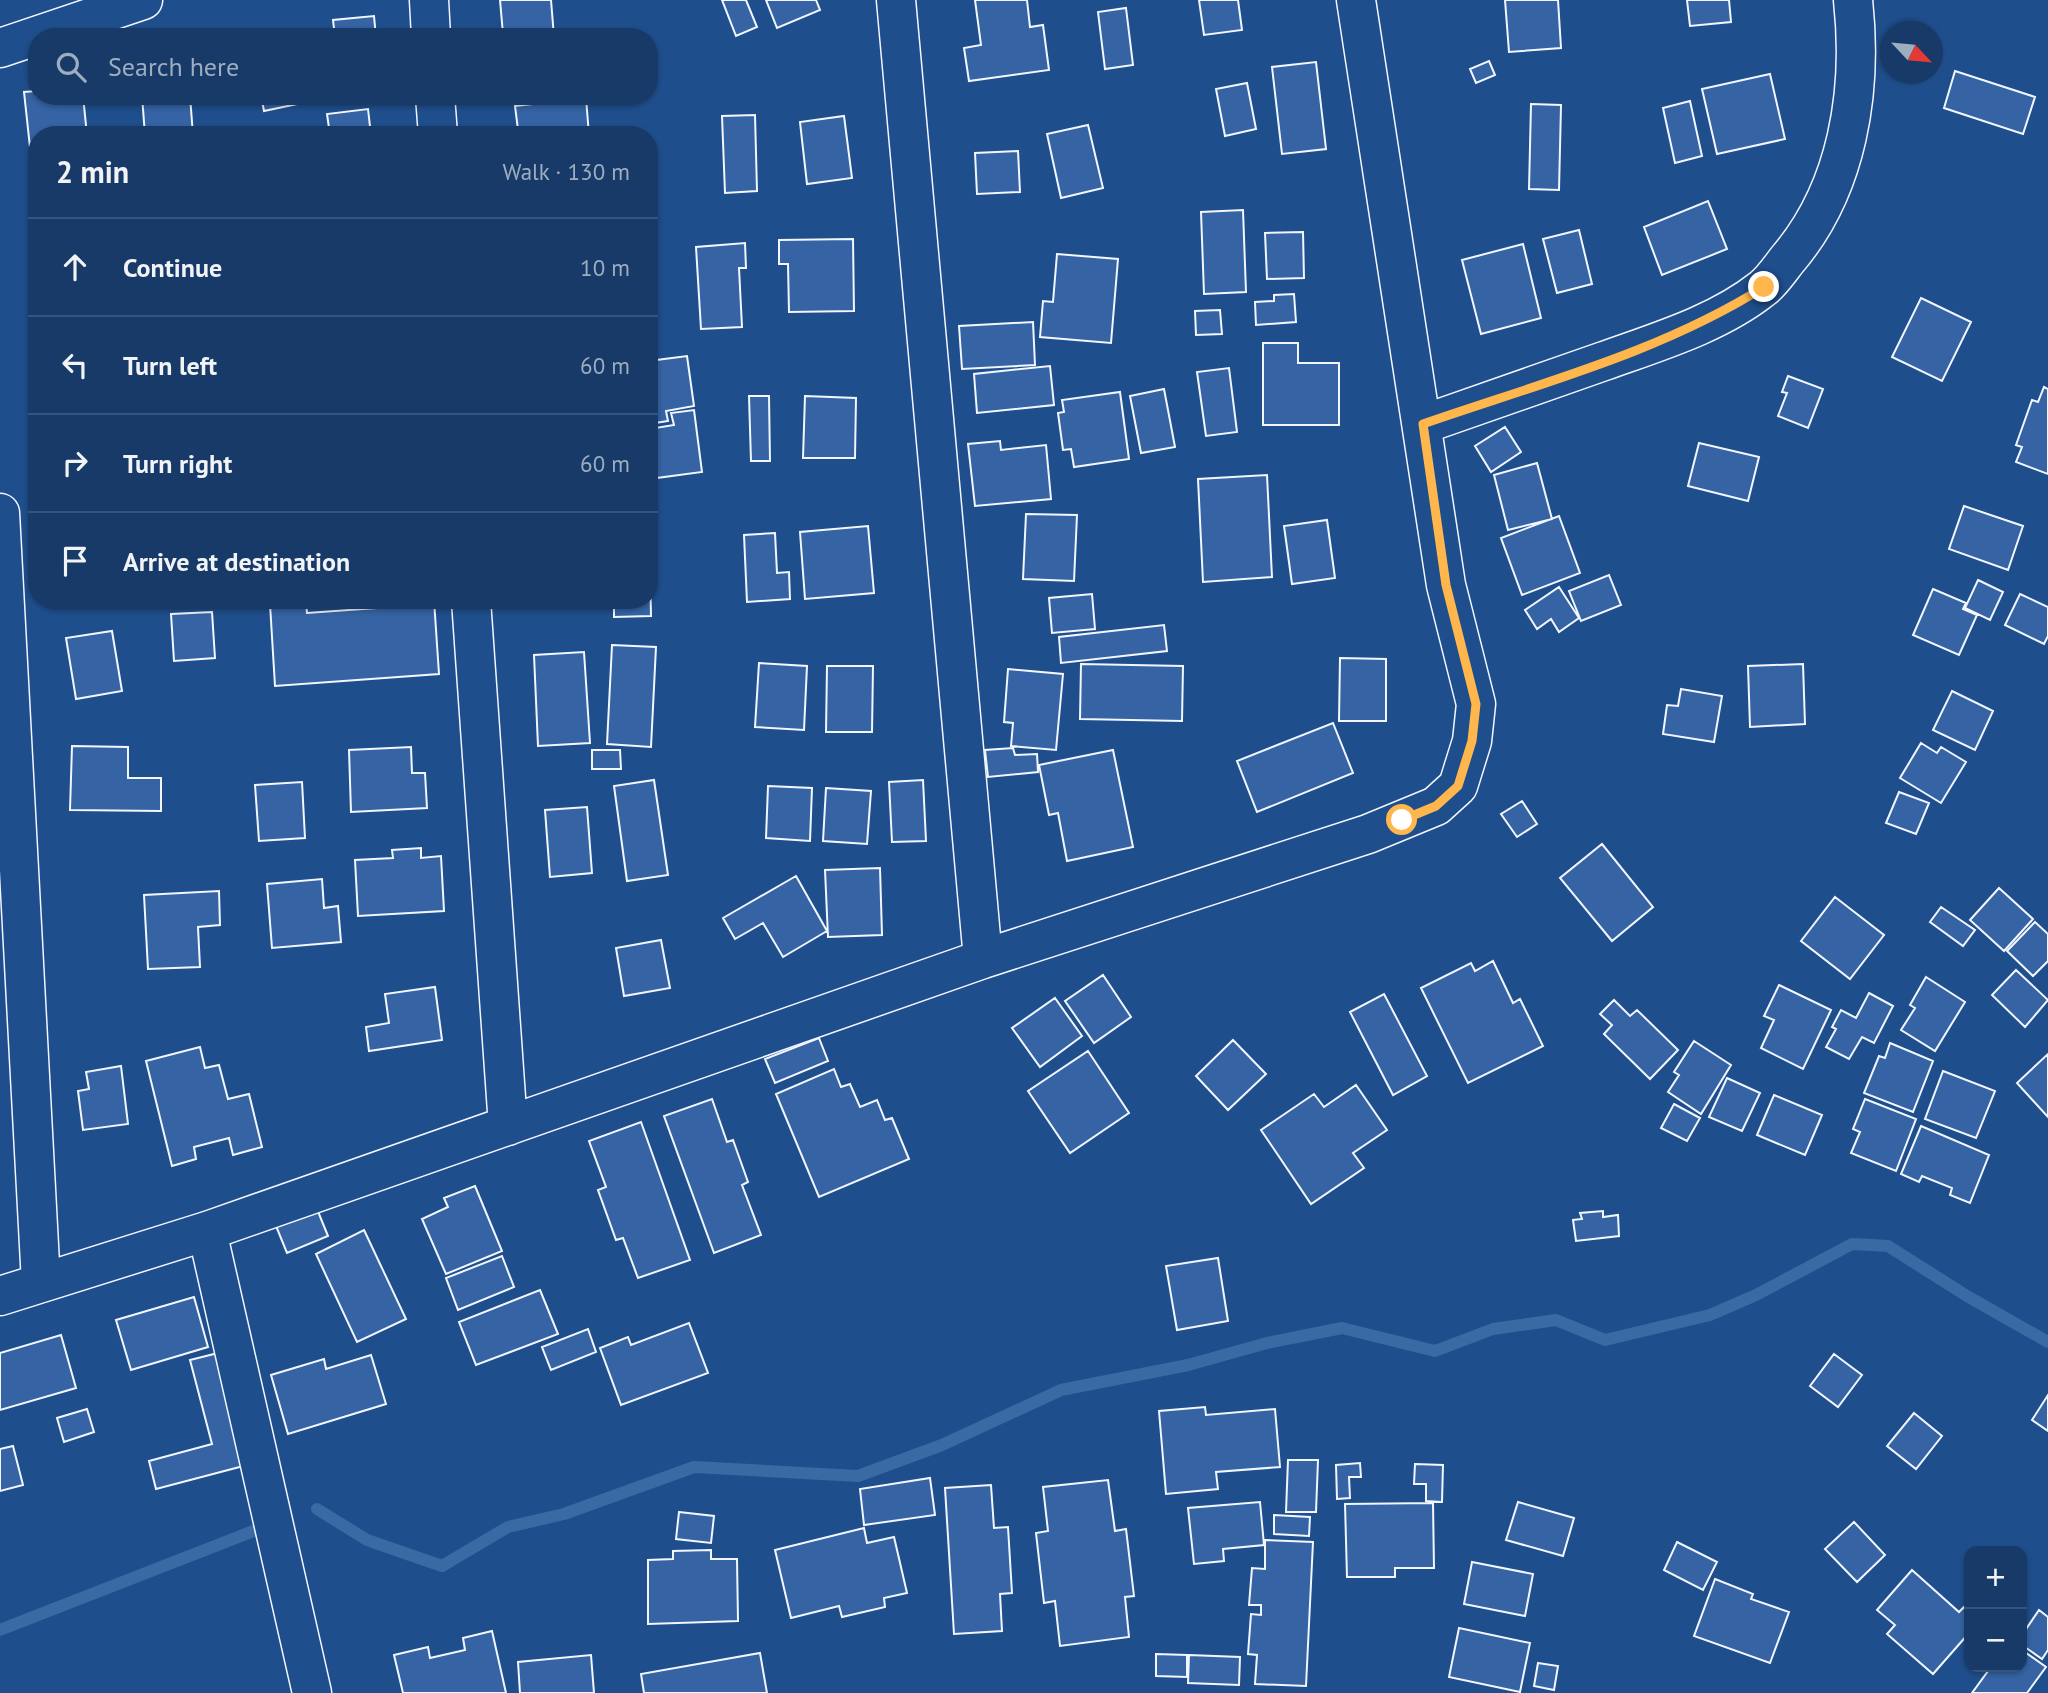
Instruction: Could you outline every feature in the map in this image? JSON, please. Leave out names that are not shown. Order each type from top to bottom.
[{"type":"street","points":[[60,28],[143,0]]},
{"type":"street","points":[[429,0],[431,28]]},
{"type":"street","points":[[896,0],[983,959]]},
{"type":"street","points":[[0,1296],[207,1231],[983,959],[1368,834],[1436,806],[1458,786],[1472,741],[1476,704],[1446,585],[1356,0]]},
{"type":"street","points":[[1423,424],[1644,347],[1721,314],[1764,287],[1797,249],[1824,207],[1843,159],[1855,90],[1853,0]]},
{"type":"street","points":[[0,48],[28,39]]},
{"type":"street","points":[[436,105],[437,126]]},
{"type":"street","points":[[0,513],[41,1283]]},
{"type":"street","points":[[472,609],[508,1126]]},
{"type":"street","points":[[207,1231],[312,1693]]},
{"type":"building","points":[[500,0],[551,0],[553,28],[502,28]]},
{"type":"building","points":[[722,0],[746,0],[757,27],[736,36]]},
{"type":"building","points":[[766,0],[816,0],[820,10],[777,28]]},
{"type":"building","points":[[975,0],[1027,0],[1030,27],[1043,25],[1049,70],[969,81],[964,48],[981,45]]},
{"type":"building","points":[[1199,0],[1238,0],[1242,30],[1204,35]]},
{"type":"building","points":[[1505,0],[1558,0],[1561,48],[1509,52]]},
{"type":"building","points":[[1687,0],[1729,0],[1731,22],[1690,26]]},
{"type":"building","points":[[1126,8],[1133,65],[1105,69],[1098,12]]},
{"type":"building","points":[[374,16],[375,28],[334,28],[333,20]]},
{"type":"building","points":[[1489,61],[1495,75],[1476,83],[1470,69]]},
{"type":"building","points":[[1316,62],[1326,149],[1282,154],[1272,67]]},
{"type":"building","points":[[1955,71],[2035,97],[2023,134],[1944,108]]},
{"type":"building","points":[[1770,74],[1785,139],[1717,154],[1702,89]]},
{"type":"building","points":[[1247,83],[1256,129],[1225,136],[1216,89]]},
{"type":"building","points":[[24,92],[28,92],[28,105],[84,105],[86,126],[28,126],[28,129]]},
{"type":"building","points":[[1690,101],[1702,156],[1675,163],[1663,108]]},
{"type":"building","points":[[1531,104],[1561,105],[1559,190],[1529,189]]},
{"type":"building","points":[[143,105],[191,105],[192,126],[144,126]]},
{"type":"building","points":[[263,105],[293,105],[264,111]]},
{"type":"building","points":[[587,105],[588,126],[518,126],[515,106]]},
{"type":"building","points":[[368,109],[370,126],[329,126],[327,114]]},
{"type":"building","points":[[755,115],[757,191],[725,193],[722,116]]},
{"type":"building","points":[[844,116],[852,178],[807,184],[800,122]]},
{"type":"building","points":[[1088,125],[1103,188],[1061,198],[1047,134]]},
{"type":"building","points":[[1018,151],[1020,192],[977,194],[975,153]]},
{"type":"building","points":[[1708,201],[1727,249],[1662,275],[1644,227]]},
{"type":"building","points":[[1243,210],[1246,292],[1204,294],[1201,212]]},
{"type":"building","points":[[1579,230],[1592,284],[1557,293],[1543,239]]},
{"type":"building","points":[[1303,232],[1304,278],[1267,279],[1265,233]]},
{"type":"building","points":[[853,239],[854,311],[789,312],[788,264],[779,264],[779,240]]},
{"type":"building","points":[[745,243],[746,268],[739,268],[742,327],[701,329],[696,247]]},
{"type":"building","points":[[1523,244],[1541,318],[1481,334],[1462,260]]},
{"type":"building","points":[[1057,254],[1118,259],[1111,343],[1040,337],[1043,301],[1053,302]]},
{"type":"building","points":[[1294,294],[1296,322],[1256,325],[1255,302],[1274,301],[1274,295]]},
{"type":"building","points":[[1921,298],[1971,322],[1942,381],[1892,357]]},
{"type":"building","points":[[1220,310],[1222,334],[1196,335],[1195,311]]},
{"type":"building","points":[[1033,322],[1035,365],[962,369],[959,326]]},
{"type":"building","points":[[1263,343],[1298,343],[1298,363],[1339,363],[1339,425],[1263,425]]},
{"type":"building","points":[[687,356],[694,406],[666,411],[668,421],[658,423],[658,360]]},
{"type":"building","points":[[1050,366],[1054,405],[977,413],[974,374]]},
{"type":"building","points":[[1229,368],[1237,432],[1206,436],[1197,372]]},
{"type":"building","points":[[1788,376],[1823,389],[1808,428],[1778,416],[1787,393],[1782,392]]},
{"type":"building","points":[[2044,387],[2048,389],[2048,474],[2016,462],[2022,447],[2016,445],[2032,400],[2038,402]]},
{"type":"building","points":[[1164,389],[1175,447],[1141,453],[1130,396]]},
{"type":"building","points":[[1120,392],[1129,459],[1074,467],[1071,449],[1063,450],[1058,413],[1064,412],[1062,400]]},
{"type":"building","points":[[749,396],[769,396],[770,461],[751,461]]},
{"type":"building","points":[[805,396],[856,398],[855,458],[803,458]]},
{"type":"building","points":[[694,410],[702,472],[658,478],[658,428],[674,425],[671,413]]},
{"type":"building","points":[[1505,427],[1521,452],[1491,472],[1475,446]]},
{"type":"building","points":[[1000,441],[1001,450],[1046,445],[1051,499],[975,506],[968,444]]},
{"type":"building","points":[[1699,443],[1759,457],[1748,501],[1688,486]]},
{"type":"building","points":[[1537,463],[1552,519],[1508,530],[1494,475]]},
{"type":"building","points":[[1267,475],[1272,577],[1203,582],[1198,479]]},
{"type":"building","points":[[1964,506],[2023,526],[2008,570],[1949,549]]},
{"type":"building","points":[[1026,514],[1077,515],[1074,581],[1023,579]]},
{"type":"building","points":[[1559,516],[1580,573],[1522,595],[1501,538]]},
{"type":"building","points":[[1327,520],[1335,578],[1292,584],[1284,526]]},
{"type":"building","points":[[868,526],[874,593],[805,599],[800,532]]},
{"type":"building","points":[[775,533],[777,573],[789,572],[790,599],[747,602],[744,535]]},
{"type":"building","points":[[1609,575],[1621,605],[1581,621],[1569,591]]},
{"type":"building","points":[[1978,580],[2003,592],[1990,620],[1965,608]]},
{"type":"building","points":[[1559,587],[1579,618],[1559,632],[1551,619],[1537,629],[1525,610]]},
{"type":"building","points":[[1933,589],[1966,603],[1963,609],[1977,615],[1959,655],[1913,635]]},
{"type":"building","points":[[1092,594],[1095,629],[1052,633],[1049,598]]},
{"type":"building","points":[[2020,594],[2048,607],[2048,636],[2044,644],[2005,625]]},
{"type":"building","points":[[270,609],[307,609],[307,613],[363,609],[435,609],[439,674],[275,686]]},
{"type":"building","points":[[614,609],[651,609],[651,616],[614,617]]},
{"type":"building","points":[[212,612],[215,658],[174,661],[171,614]]},
{"type":"building","points":[[1164,625],[1167,651],[1061,663],[1059,637]]},
{"type":"building","points":[[112,631],[122,691],[76,699],[66,638]]},
{"type":"building","points":[[612,645],[656,647],[651,747],[607,744]]},
{"type":"building","points":[[584,652],[590,743],[538,746],[534,655]]},
{"type":"building","points":[[1340,658],[1386,659],[1386,721],[1339,721]]},
{"type":"building","points":[[759,663],[807,666],[804,730],[755,727]]},
{"type":"building","points":[[1081,664],[1183,666],[1182,721],[1080,719]]},
{"type":"building","points":[[1803,664],[1805,724],[1750,727],[1748,666]]},
{"type":"building","points":[[827,666],[873,666],[872,732],[826,732]]},
{"type":"building","points":[[1008,669],[1063,674],[1056,750],[1011,746],[1013,723],[1004,722]]},
{"type":"building","points":[[1681,689],[1722,696],[1714,742],[1663,734],[1667,705],[1678,706]]},
{"type":"building","points":[[1952,691],[1993,711],[1975,750],[1933,730]]},
{"type":"building","points":[[1333,723],[1353,773],[1257,812],[1237,761]]},
{"type":"building","points":[[1921,743],[1937,753],[1941,747],[1966,762],[1941,803],[1900,778]]},
{"type":"building","points":[[72,746],[128,747],[128,778],[161,778],[161,811],[70,810]]},
{"type":"building","points":[[411,747],[412,773],[425,773],[427,808],[351,812],[349,750]]},
{"type":"building","points":[[1013,748],[1015,755],[1037,754],[1038,772],[988,777],[985,750]]},
{"type":"building","points":[[592,750],[620,750],[621,769],[592,769]]},
{"type":"building","points":[[1113,750],[1133,847],[1067,861],[1058,813],[1049,815],[1039,765]]},
{"type":"building","points":[[654,780],[668,875],[627,881],[614,786]]},
{"type":"building","points":[[923,780],[926,841],[892,842],[889,782]]},
{"type":"building","points":[[302,782],[305,838],[259,841],[255,785]]},
{"type":"building","points":[[768,786],[812,788],[810,841],[766,838]]},
{"type":"building","points":[[826,788],[871,791],[867,844],[823,841]]},
{"type":"building","points":[[1899,792],[1929,803],[1916,834],[1886,823]]},
{"type":"building","points":[[1522,801],[1537,824],[1517,837],[1501,814]]},
{"type":"building","points":[[587,807],[592,873],[550,877],[545,810]]},
{"type":"building","points":[[1602,844],[1653,907],[1612,941],[1560,878]]},
{"type":"building","points":[[421,848],[421,858],[441,856],[444,911],[358,916],[355,860],[393,858],[392,850]]},
{"type":"building","points":[[880,868],[882,935],[828,937],[825,870]]},
{"type":"building","points":[[796,876],[827,931],[783,957],[763,923],[735,939],[723,918]]},
{"type":"building","points":[[322,879],[324,908],[338,906],[341,942],[272,948],[267,884]]},
{"type":"building","points":[[1999,888],[2033,919],[2004,951],[1970,920]]},
{"type":"building","points":[[219,891],[220,925],[198,927],[200,967],[148,969],[144,895]]},
{"type":"building","points":[[1835,897],[1884,935],[1850,979],[1801,941]]},
{"type":"building","points":[[1941,907],[1975,930],[1963,946],[1930,922]]},
{"type":"building","points":[[2035,922],[2048,934],[2048,961],[2033,976],[2007,951]]},
{"type":"building","points":[[661,940],[670,988],[624,996],[616,948]]},
{"type":"building","points":[[1493,961],[1513,1003],[1520,999],[1543,1046],[1468,1083],[1421,988],[1471,963],[1475,971]]},
{"type":"building","points":[[2016,970],[2048,1000],[2025,1027],[1992,995]]},
{"type":"building","points":[[1103,975],[1131,1017],[1094,1043],[1065,1001]]},
{"type":"building","points":[[1926,977],[1965,1002],[1935,1051],[1901,1030],[1915,1008],[1910,1005]]},
{"type":"building","points":[[1779,985],[1831,1010],[1803,1069],[1761,1048],[1774,1020],[1764,1016]]},
{"type":"building","points":[[435,987],[442,1040],[369,1051],[366,1027],[389,1023],[385,994]]},
{"type":"building","points":[[1869,993],[1893,1006],[1874,1043],[1862,1037],[1849,1059],[1826,1047],[1836,1029],[1832,1027],[1841,1010],[1856,1018]]},
{"type":"building","points":[[1384,994],[1427,1076],[1393,1095],[1350,1012]]},
{"type":"building","points":[[1055,998],[1082,1036],[1040,1067],[1012,1028]]},
{"type":"building","points":[[1614,1000],[1630,1016],[1637,1010],[1678,1050],[1650,1079],[1604,1034],[1612,1025],[1600,1014]]},
{"type":"building","points":[[819,1038],[828,1061],[775,1083],[765,1059]]},
{"type":"building","points":[[1233,1040],[1266,1074],[1228,1110],[1196,1076]]},
{"type":"building","points":[[1694,1041],[1731,1065],[1701,1114],[1668,1092],[1679,1075],[1674,1072]]},
{"type":"building","points":[[1890,1043],[1933,1061],[1913,1112],[1864,1093],[1879,1056],[1885,1058]]},
{"type":"building","points":[[200,1047],[205,1068],[219,1065],[228,1099],[249,1094],[262,1147],[233,1155],[229,1138],[194,1147],[196,1159],[172,1166],[146,1061]]},
{"type":"building","points":[[1088,1051],[1129,1113],[1070,1153],[1028,1091]]},
{"type":"building","points":[[2048,1054],[2048,1117],[2017,1083]]},
{"type":"building","points":[[121,1066],[128,1124],[83,1130],[78,1091],[89,1089],[86,1072]]},
{"type":"building","points":[[834,1069],[841,1087],[850,1084],[860,1107],[877,1100],[885,1120],[892,1118],[909,1159],[819,1197],[776,1094]]},
{"type":"building","points":[[1943,1071],[1995,1091],[1976,1138],[1925,1119]]},
{"type":"building","points":[[1727,1078],[1760,1093],[1742,1131],[1709,1117]]},
{"type":"building","points":[[1356,1085],[1387,1130],[1353,1153],[1364,1168],[1311,1204],[1261,1130],[1314,1094],[1324,1107]]},
{"type":"building","points":[[1774,1095],[1822,1115],[1805,1155],[1757,1135]]},
{"type":"building","points":[[712,1099],[727,1142],[733,1140],[748,1182],[742,1185],[761,1235],[714,1253],[664,1116]]},
{"type":"building","points":[[1865,1099],[1916,1119],[1896,1171],[1851,1153],[1860,1132],[1853,1129]]},
{"type":"building","points":[[1674,1104],[1700,1118],[1687,1141],[1661,1128]]},
{"type":"building","points":[[641,1122],[690,1260],[638,1278],[623,1238],[616,1240],[598,1190],[606,1187],[589,1141]]},
{"type":"building","points":[[1921,1126],[1989,1155],[1970,1203],[1950,1195],[1952,1188],[1922,1176],[1919,1182],[1901,1174]]},
{"type":"building","points":[[475,1186],[502,1251],[446,1274],[422,1219],[448,1207],[444,1198]]},
{"type":"building","points":[[317,1209],[328,1236],[287,1253],[276,1226]]},
{"type":"building","points":[[1603,1211],[1603,1217],[1618,1215],[1619,1236],[1576,1241],[1573,1220],[1582,1219],[1580,1213]]},
{"type":"building","points":[[364,1230],[406,1319],[357,1342],[316,1254]]},
{"type":"building","points":[[502,1256],[514,1287],[458,1310],[446,1278]]},
{"type":"building","points":[[1218,1258],[1228,1321],[1177,1330],[1166,1266]]},
{"type":"building","points":[[540,1290],[558,1334],[476,1365],[459,1322]]},
{"type":"building","points":[[194,1297],[208,1347],[131,1370],[116,1320]]},
{"type":"building","points":[[689,1323],[708,1373],[621,1405],[600,1348],[628,1337],[631,1345]]},
{"type":"building","points":[[588,1329],[596,1352],[551,1370],[542,1347]]},
{"type":"building","points":[[61,1335],[76,1388],[0,1410],[0,1353]]},
{"type":"building","points":[[222,1352],[251,1464],[156,1489],[149,1461],[212,1444],[190,1360]]},
{"type":"building","points":[[1834,1354],[1862,1375],[1838,1407],[1810,1386]]},
{"type":"building","points":[[371,1355],[386,1404],[288,1434],[271,1375],[324,1359],[326,1369]]},
{"type":"building","points":[[2048,1395],[2048,1431],[2032,1420]]},
{"type":"building","points":[[1205,1407],[1206,1415],[1275,1409],[1280,1467],[1216,1472],[1218,1489],[1166,1494],[1159,1411]]},
{"type":"building","points":[[87,1409],[94,1432],[64,1442],[57,1418]]},
{"type":"building","points":[[1914,1413],[1942,1436],[1916,1469],[1887,1446]]},
{"type":"building","points":[[13,1446],[23,1485],[0,1491],[0,1449]]},
{"type":"building","points":[[1288,1460],[1318,1460],[1316,1512],[1286,1512]]},
{"type":"building","points":[[1360,1463],[1361,1477],[1349,1477],[1350,1498],[1337,1499],[1336,1465]]},
{"type":"building","points":[[1415,1464],[1443,1465],[1442,1502],[1426,1501],[1426,1484],[1414,1484]]},
{"type":"building","points":[[930,1478],[935,1515],[864,1525],[860,1489]]},
{"type":"building","points":[[1108,1480],[1115,1531],[1126,1529],[1134,1596],[1125,1597],[1129,1637],[1060,1646],[1055,1601],[1044,1603],[1036,1533],[1048,1531],[1043,1487]]},
{"type":"building","points":[[991,1485],[994,1528],[1008,1527],[1012,1593],[1000,1594],[1002,1631],[954,1634],[945,1488]]},
{"type":"building","points":[[1260,1502],[1264,1545],[1223,1549],[1224,1561],[1194,1564],[1188,1508]]},
{"type":"building","points":[[1518,1502],[1574,1518],[1563,1556],[1506,1540]]},
{"type":"building","points":[[1433,1503],[1434,1568],[1395,1568],[1395,1577],[1347,1577],[1345,1504]]},
{"type":"building","points":[[679,1512],[714,1516],[711,1543],[676,1539]]},
{"type":"building","points":[[1274,1515],[1310,1517],[1309,1536],[1274,1534]]},
{"type":"building","points":[[1854,1522],[1885,1555],[1857,1582],[1825,1549]]},
{"type":"building","points":[[864,1528],[867,1543],[894,1537],[907,1593],[884,1598],[885,1607],[842,1617],[839,1606],[791,1618],[775,1550]]},
{"type":"building","points":[[1265,1540],[1313,1542],[1306,1686],[1255,1684],[1257,1655],[1248,1654],[1251,1614],[1261,1615],[1261,1605],[1249,1605],[1252,1568],[1265,1569]]},
{"type":"building","points":[[1677,1542],[1717,1562],[1703,1590],[1664,1570]]},
{"type":"building","points":[[711,1550],[711,1559],[737,1559],[738,1621],[648,1624],[648,1560],[673,1559],[673,1551]]},
{"type":"building","points":[[1472,1562],[1533,1574],[1525,1616],[1464,1604]]},
{"type":"building","points":[[1912,1570],[1959,1612],[1964,1607],[1964,1639],[1933,1674],[1887,1634],[1895,1625],[1877,1610]]},
{"type":"building","points":[[1715,1579],[1753,1594],[1751,1599],[1789,1612],[1770,1663],[1694,1636]]},
{"type":"building","points":[[2039,1610],[2048,1617],[2048,1650],[2042,1659],[2027,1648],[2027,1628]]},
{"type":"building","points":[[1459,1628],[1530,1643],[1520,1692],[1449,1677]]},
{"type":"building","points":[[492,1631],[506,1693],[403,1693],[394,1655],[428,1647],[430,1658],[465,1650],[463,1638]]},
{"type":"building","points":[[760,1653],[767,1693],[644,1693],[641,1674]]},
{"type":"building","points":[[1156,1654],[1187,1655],[1187,1677],[1156,1676]]},
{"type":"building","points":[[2027,1654],[2046,1667],[2027,1693],[1972,1693],[1987,1672],[2027,1672]]},
{"type":"building","points":[[591,1655],[594,1693],[520,1693],[518,1662]]},
{"type":"building","points":[[1189,1655],[1240,1657],[1239,1685],[1188,1683]]},
{"type":"building","points":[[1538,1663],[1558,1666],[1554,1690],[1534,1686]]},
{"type":"waterway","points":[[317,1509],[367,1540],[442,1566],[508,1527],[564,1514],[694,1467],[858,1476],[942,1445],[1061,1390],[1188,1365],[1267,1343],[1342,1328],[1435,1351],[1493,1329],[1556,1320],[1605,1340],[1710,1315],[1756,1295],[1852,1244],[1888,1246],[1967,1296],[2048,1342]]},
{"type":"waterway","points":[[0,1630],[261,1528]]},
{"type":"route","points":[[1402,820],[1436,806],[1458,786],[1472,741],[1476,704],[1446,585],[1423,424],[1644,347],[1721,314],[1764,287]]}]
